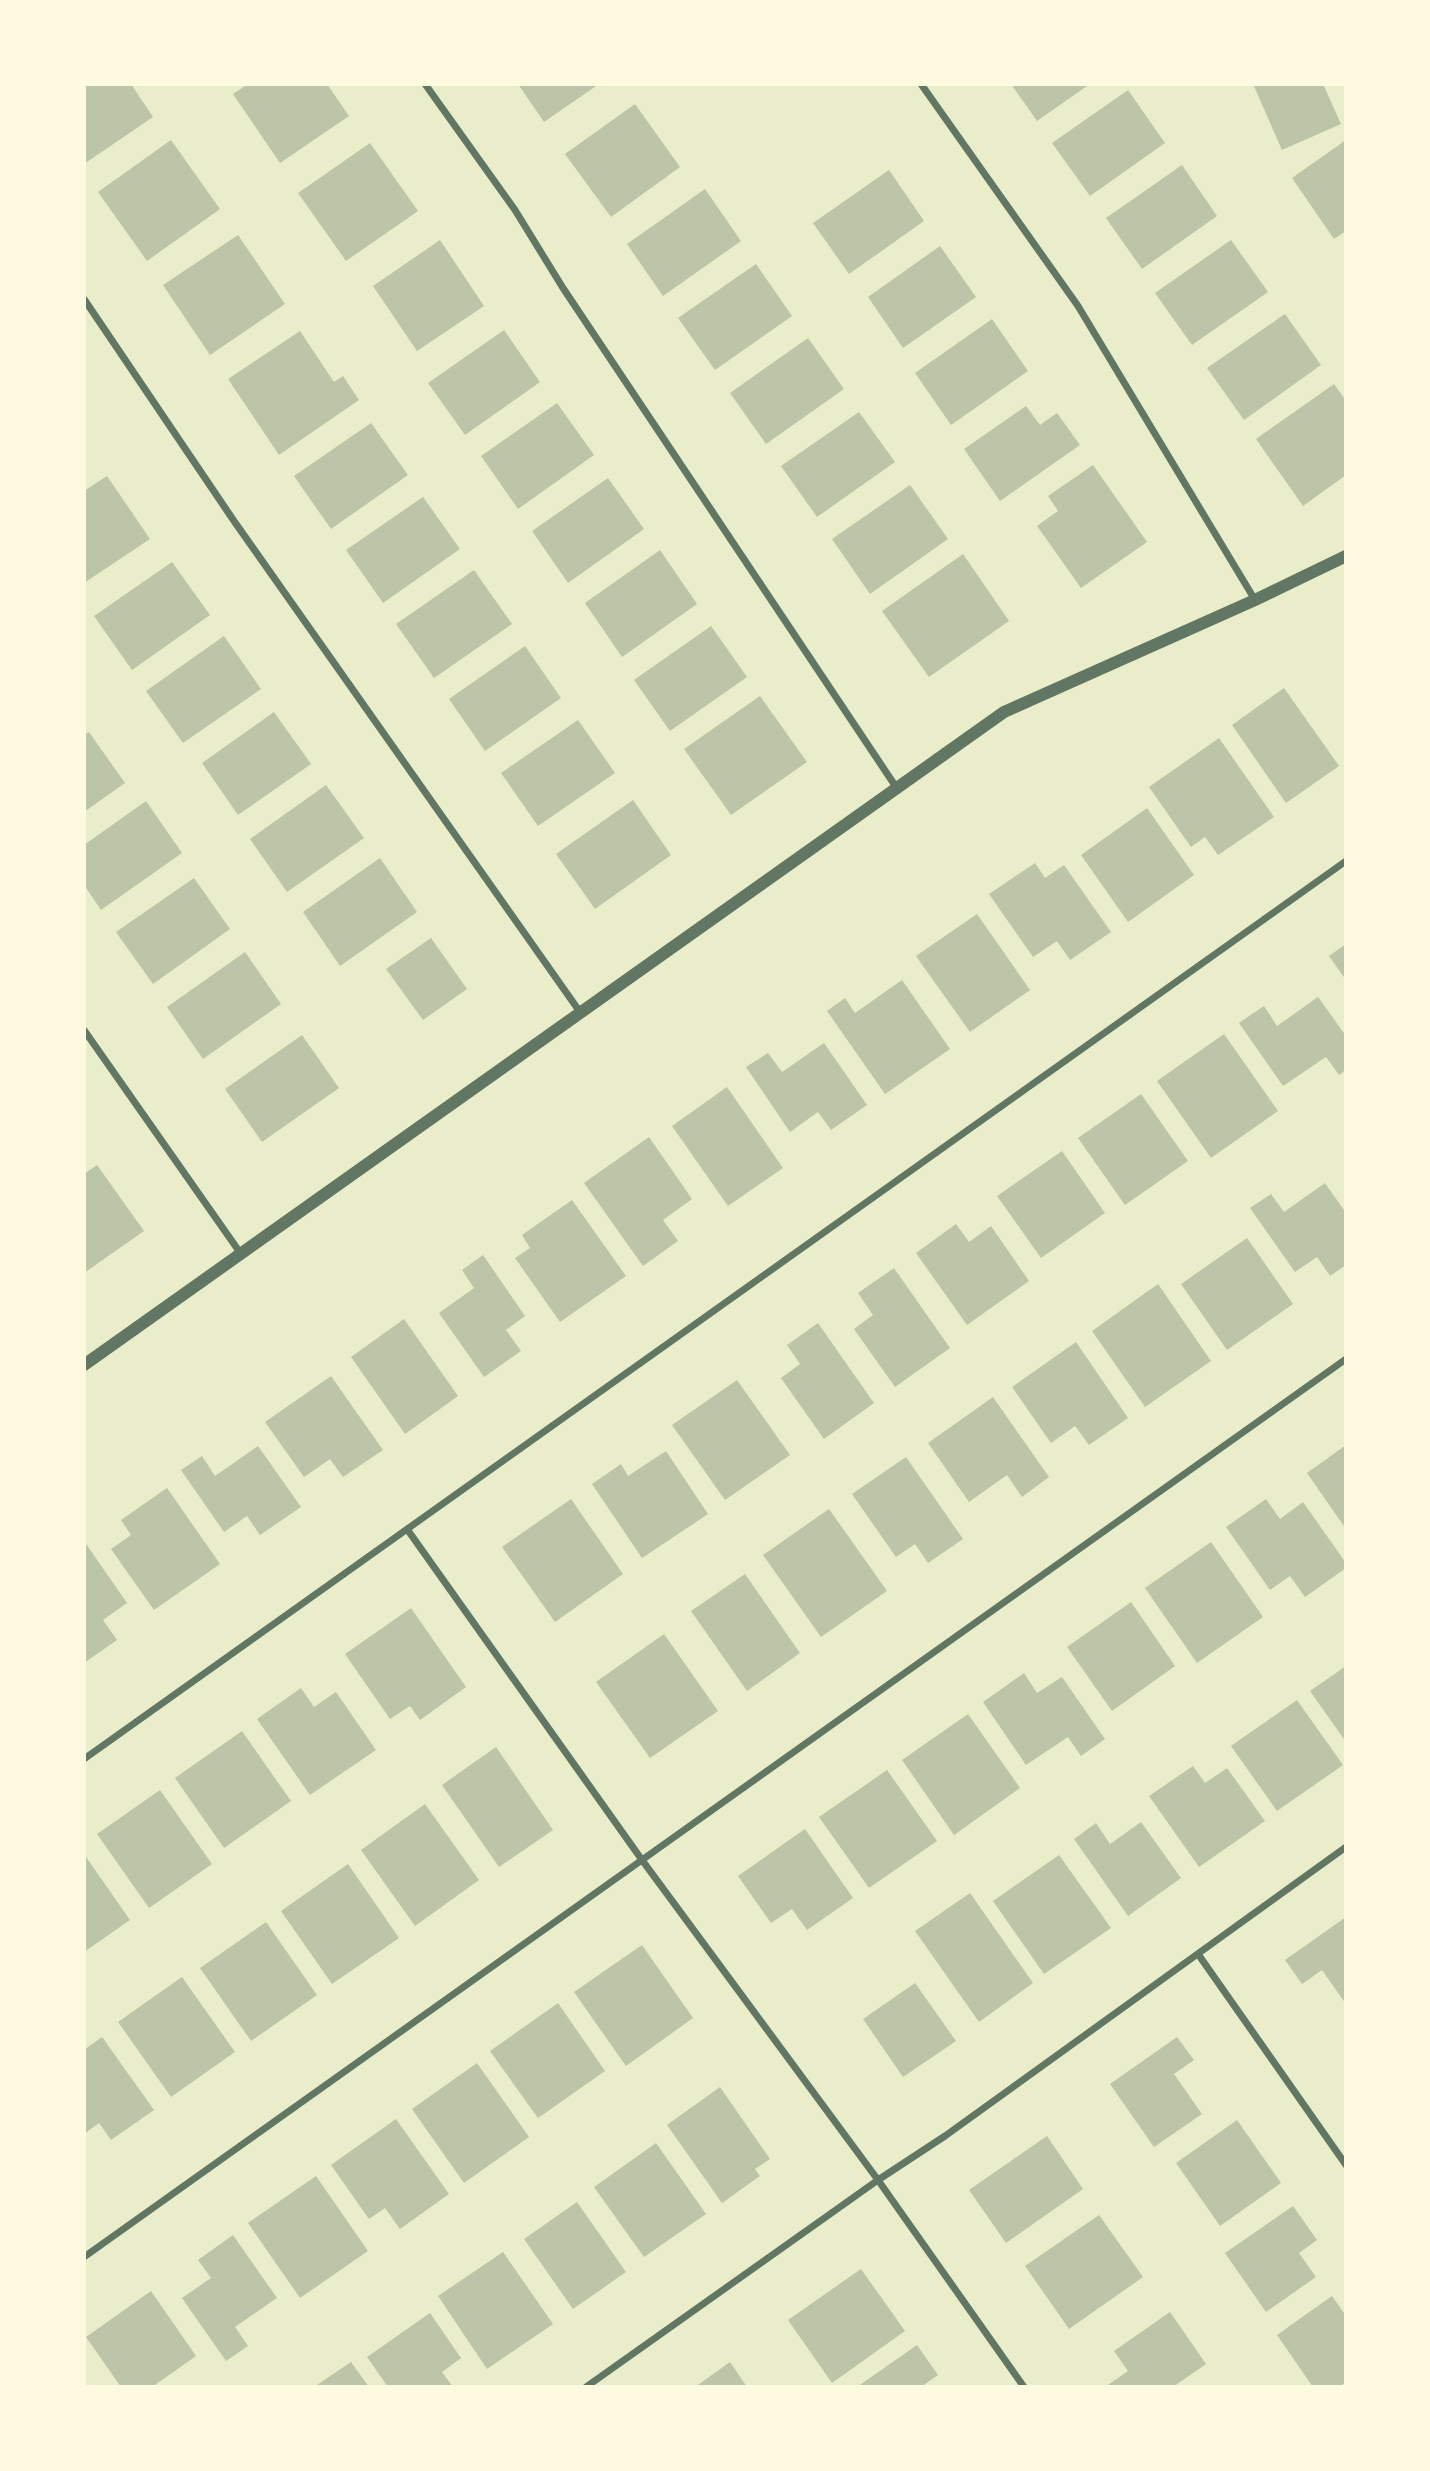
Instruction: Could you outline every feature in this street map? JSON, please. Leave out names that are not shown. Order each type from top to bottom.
[{"type":"street","points":[[425,84],[514,210],[570,299],[896,787]]},
{"type":"street","points":[[921,84],[1078,306],[1255,600]]},
{"type":"street","points":[[84,299],[234,521],[580,1012]]},
{"type":"street","points":[[84,1364],[1004,712],[1255,600],[1346,556]]},
{"type":"street","points":[[84,1759],[1346,861]]},
{"type":"street","points":[[84,1030],[241,1255]]},
{"type":"street","points":[[84,2257],[1346,1359]]},
{"type":"street","points":[[407,1529],[642,1860],[877,2180],[1024,2387]]},
{"type":"street","points":[[586,2387],[877,2180],[946,2136],[1346,1847]]},
{"type":"street","points":[[1198,1954],[1346,2165]]},
{"type":"building","points":[[84,84],[131,84],[153,117],[84,164]]},
{"type":"building","points":[[248,84],[327,84],[349,116],[280,163],[233,94]]},
{"type":"building","points":[[518,84],[599,84],[544,122]]},
{"type":"building","points":[[1011,84],[1090,84],[1037,121]]},
{"type":"building","points":[[1253,84],[1323,84],[1341,124],[1282,150]]},
{"type":"building","points":[[1128,90],[1165,143],[1090,196],[1052,143]]},
{"type":"building","points":[[635,104],[680,167],[611,217],[565,154]]},
{"type":"building","points":[[171,140],[220,209],[147,261],[98,192]]},
{"type":"building","points":[[1346,140],[1346,231],[1334,239],[1292,178]]},
{"type":"building","points":[[370,143],[418,211],[346,261],[298,193]]},
{"type":"building","points":[[1182,165],[1217,216],[1142,269],[1106,218]]},
{"type":"building","points":[[889,170],[924,221],[849,274],[813,223]]},
{"type":"building","points":[[705,189],[741,241],[663,296],[627,244]]},
{"type":"building","points":[[238,235],[285,304],[210,355],[163,285]]},
{"type":"building","points":[[440,240],[484,306],[417,351],[373,286]]},
{"type":"building","points":[[1231,240],[1268,292],[1192,345],[1155,293]]},
{"type":"building","points":[[940,246],[976,297],[903,348],[868,297]]},
{"type":"building","points":[[756,264],[792,316],[715,370],[678,318]]},
{"type":"building","points":[[1285,314],[1321,365],[1244,420],[1207,368]]},
{"type":"building","points":[[992,319],[1028,371],[951,425],[915,373]]},
{"type":"building","points":[[504,330],[540,382],[465,435],[428,383]]},
{"type":"building","points":[[300,331],[334,382],[343,376],[359,400],[279,455],[228,379]]},
{"type":"building","points":[[808,338],[844,389],[766,444],[730,393]]},
{"type":"building","points":[[1334,384],[1346,401],[1346,475],[1303,506],[1256,439]]},
{"type":"building","points":[[557,403],[594,455],[518,509],[481,456]]},
{"type":"building","points":[[1026,406],[1040,425],[1057,413],[1080,445],[1000,501],[964,449]]},
{"type":"building","points":[[859,412],[895,462],[817,517],[781,466]]},
{"type":"building","points":[[371,423],[408,475],[331,529],[294,476]]},
{"type":"building","points":[[1093,465],[1147,542],[1081,588],[1037,526],[1058,511],[1048,496]]},
{"type":"building","points":[[107,476],[150,539],[84,583],[84,491]]},
{"type":"building","points":[[608,478],[644,529],[568,583],[532,531]]},
{"type":"building","points":[[910,485],[948,539],[870,594],[832,539]]},
{"type":"building","points":[[423,497],[460,549],[383,603],[346,550]]},
{"type":"building","points":[[660,550],[697,604],[622,657],[585,603]]},
{"type":"building","points":[[963,554],[1009,621],[929,677],[882,611]]},
{"type":"building","points":[[172,562],[210,615],[132,670],[94,616]]},
{"type":"building","points":[[474,570],[512,624],[434,678],[396,624]]},
{"type":"building","points":[[711,626],[747,677],[670,731],[634,680]]},
{"type":"building","points":[[224,636],[261,689],[183,743],[146,691]]},
{"type":"building","points":[[525,646],[561,698],[485,751],[449,699]]},
{"type":"building","points":[[1284,688],[1339,766],[1286,803],[1232,725]]},
{"type":"building","points":[[760,696],[807,762],[731,815],[684,749]]},
{"type":"building","points":[[274,712],[311,764],[238,815],[202,763]]},
{"type":"building","points":[[578,720],[615,773],[538,826],[501,773]]},
{"type":"building","points":[[89,732],[125,783],[84,812],[84,735]]},
{"type":"building","points":[[1219,738],[1274,817],[1218,855],[1205,837],[1191,847],[1149,787]]},
{"type":"building","points":[[326,785],[364,838],[287,892],[250,839]]},
{"type":"building","points":[[633,800],[671,855],[595,909],[556,854]]},
{"type":"building","points":[[146,801],[182,853],[101,910],[84,885],[84,845]]},
{"type":"building","points":[[1147,808],[1194,875],[1128,922],[1081,855]]},
{"type":"building","points":[[380,858],[417,912],[340,966],[303,912]]},
{"type":"building","points":[[1035,863],[1045,878],[1064,865],[1111,932],[1070,960],[1057,941],[1033,957],[989,894]]},
{"type":"building","points":[[194,878],[230,929],[153,984],[116,932]]},
{"type":"building","points":[[977,914],[1030,990],[970,1032],[916,956]]},
{"type":"building","points":[[431,938],[467,989],[423,1020],[386,969]]},
{"type":"building","points":[[1346,944],[1346,980],[1329,956]]},
{"type":"building","points":[[245,952],[281,1004],[203,1059],[167,1007]]},
{"type":"building","points":[[902,980],[950,1049],[885,1094],[827,1011],[845,998],[855,1013]]},
{"type":"building","points":[[1318,997],[1346,1036],[1346,1070],[1339,1075],[1326,1057],[1283,1086],[1239,1023],[1264,1006],[1277,1026]]},
{"type":"building","points":[[1224,1034],[1278,1111],[1211,1158],[1157,1081]]},
{"type":"building","points":[[302,1035],[339,1088],[262,1142],[225,1089]]},
{"type":"building","points":[[824,1043],[867,1105],[831,1130],[818,1112],[790,1132],[746,1067],[768,1053],[782,1072]]},
{"type":"building","points":[[727,1087],[783,1168],[728,1206],[672,1126]]},
{"type":"building","points":[[1141,1094],[1188,1161],[1125,1205],[1078,1138]]},
{"type":"building","points":[[649,1137],[692,1199],[663,1220],[678,1241],[643,1266],[584,1183]]},
{"type":"building","points":[[1062,1151],[1105,1213],[1041,1258],[997,1196]]},
{"type":"building","points":[[97,1165],[144,1231],[84,1273],[84,1174]]},
{"type":"building","points":[[1325,1183],[1346,1213],[1346,1265],[1330,1276],[1317,1257],[1295,1272],[1250,1208],[1271,1194],[1284,1212]]},
{"type":"building","points":[[572,1200],[626,1276],[560,1322],[515,1258],[530,1248],[522,1235]]},
{"type":"building","points":[[956,1224],[969,1242],[991,1226],[1029,1281],[967,1325],[916,1253]]},
{"type":"building","points":[[1247,1238],[1293,1304],[1227,1350],[1181,1284]]},
{"type":"building","points":[[483,1255],[525,1316],[506,1330],[521,1351],[484,1377],[439,1313],[474,1288],[462,1270]]},
{"type":"building","points":[[894,1268],[950,1348],[895,1387],[854,1329],[873,1315],[858,1293]]},
{"type":"building","points":[[1158,1284],[1211,1361],[1145,1407],[1092,1331]]},
{"type":"building","points":[[404,1319],[458,1396],[405,1434],[351,1357]]},
{"type":"building","points":[[818,1323],[874,1403],[824,1439],[781,1378],[800,1364],[787,1345]]},
{"type":"building","points":[[1076,1342],[1128,1418],[1089,1445],[1075,1426],[1051,1443],[1012,1387]]},
{"type":"building","points":[[331,1376],[383,1450],[343,1477],[330,1459],[304,1477],[265,1422]]},
{"type":"building","points":[[737,1380],[790,1455],[725,1500],[672,1425]]},
{"type":"building","points":[[993,1397],[1049,1477],[1022,1497],[1007,1475],[969,1502],[928,1443]]},
{"type":"building","points":[[1346,1445],[1346,1529],[1307,1473]]},
{"type":"building","points":[[258,1446],[301,1507],[260,1535],[247,1516],[224,1532],[181,1470],[202,1456],[215,1476]]},
{"type":"building","points":[[666,1451],[708,1514],[642,1558],[592,1484],[621,1464],[628,1476]]},
{"type":"building","points":[[906,1457],[963,1539],[928,1563],[915,1544],[896,1557],[852,1494]]},
{"type":"building","points":[[167,1488],[220,1564],[154,1610],[111,1549],[131,1535],[121,1520]]},
{"type":"building","points":[[571,1499],[623,1574],[555,1622],[502,1547]]},
{"type":"building","points":[[1266,1499],[1280,1519],[1303,1502],[1346,1563],[1346,1568],[1305,1597],[1290,1576],[1270,1590],[1226,1527]]},
{"type":"building","points":[[829,1509],[887,1591],[821,1637],[763,1555]]},
{"type":"building","points":[[84,1541],[127,1603],[103,1620],[117,1640],[84,1663]]},
{"type":"building","points":[[1211,1542],[1263,1617],[1197,1663],[1145,1588]]},
{"type":"building","points":[[745,1574],[800,1653],[747,1691],[691,1611]]},
{"type":"building","points":[[1131,1602],[1175,1666],[1112,1711],[1067,1647]]},
{"type":"building","points":[[411,1608],[466,1687],[420,1720],[410,1706],[390,1719],[345,1654]]},
{"type":"building","points":[[664,1634],[718,1711],[650,1758],[596,1682]]},
{"type":"building","points":[[1346,1666],[1346,1742],[1310,1691]]},
{"type":"building","points":[[1024,1673],[1037,1693],[1062,1677],[1105,1739],[1081,1756],[1068,1737],[1026,1765],[983,1702]]},
{"type":"building","points":[[301,1688],[314,1707],[336,1692],[376,1750],[310,1795],[257,1719]]},
{"type":"building","points":[[1297,1700],[1343,1765],[1277,1811],[1231,1746]]},
{"type":"building","points":[[968,1714],[1020,1788],[954,1835],[902,1760]]},
{"type":"building","points":[[242,1731],[291,1801],[224,1848],[175,1778]]},
{"type":"building","points":[[496,1747],[553,1830],[499,1867],[442,1785]]},
{"type":"building","points":[[1193,1766],[1205,1783],[1227,1768],[1265,1821],[1199,1867],[1149,1796]]},
{"type":"building","points":[[887,1770],[937,1841],[869,1888],[819,1817]]},
{"type":"building","points":[[160,1790],[212,1864],[149,1908],[97,1834]]},
{"type":"building","points":[[425,1804],[479,1880],[415,1926],[361,1850]]},
{"type":"building","points":[[1141,1822],[1181,1878],[1128,1916],[1074,1839],[1096,1823],[1110,1844]]},
{"type":"building","points":[[805,1829],[853,1898],[807,1930],[792,1909],[771,1923],[738,1876]]},
{"type":"building","points":[[84,1854],[130,1920],[84,1952]]},
{"type":"building","points":[[1059,1855],[1111,1928],[1044,1974],[993,1901]]},
{"type":"building","points":[[348,1864],[399,1938],[332,1984],[281,1911]]},
{"type":"building","points":[[970,1893],[1033,1983],[979,2022],[915,1931]]},
{"type":"building","points":[[1346,1917],[1346,2004],[1322,1970],[1302,1984],[1285,1960]]},
{"type":"building","points":[[266,1922],[317,1995],[251,2041],[200,1968]]},
{"type":"building","points":[[642,1945],[693,2018],[626,2066],[574,1992]]},
{"type":"building","points":[[182,1977],[235,2052],[171,2097],[118,2022]]},
{"type":"building","points":[[915,1983],[956,2041],[903,2077],[863,2019]]},
{"type":"building","points":[[558,2003],[605,2071],[538,2118],[490,2051]]},
{"type":"building","points":[[102,2037],[154,2110],[111,2140],[99,2123],[84,2134],[84,2050]]},
{"type":"building","points":[[1177,2037],[1194,2060],[1174,2074],[1202,2114],[1154,2147],[1110,2084]]},
{"type":"building","points":[[477,2063],[529,2137],[464,2183],[412,2109]]},
{"type":"building","points":[[720,2087],[770,2159],[755,2169],[760,2176],[722,2203],[667,2125]]},
{"type":"building","points":[[396,2119],[449,2194],[400,2229],[385,2208],[369,2219],[331,2165]]},
{"type":"building","points":[[1237,2120],[1281,2183],[1220,2226],[1176,2163]]},
{"type":"building","points":[[1047,2136],[1083,2189],[1006,2243],[969,2190]]},
{"type":"building","points":[[656,2143],[706,2214],[644,2257],[594,2187]]},
{"type":"building","points":[[316,2176],[368,2251],[300,2298],[248,2223]]},
{"type":"building","points":[[577,2202],[626,2272],[573,2309],[524,2239]]},
{"type":"building","points":[[1293,2206],[1317,2240],[1299,2253],[1316,2277],[1266,2312],[1225,2253]]},
{"type":"building","points":[[1099,2215],[1143,2277],[1069,2329],[1025,2266]]},
{"type":"building","points":[[233,2235],[277,2298],[235,2327],[248,2346],[226,2361],[182,2298],[211,2278],[198,2260]]},
{"type":"building","points":[[503,2252],[553,2324],[487,2369],[438,2296]]},
{"type":"building","points":[[861,2269],[905,2331],[832,2383],[788,2320]]},
{"type":"building","points":[[151,2291],[196,2356],[152,2387],[121,2387],[86,2337]]},
{"type":"building","points":[[1332,2296],[1346,2316],[1346,2382],[1339,2387],[1313,2387],[1277,2335]]},
{"type":"building","points":[[1170,2312],[1206,2364],[1173,2387],[1109,2387],[1108,2385],[1128,2371],[1114,2351]]},
{"type":"building","points":[[430,2313],[461,2358],[442,2372],[453,2387],[388,2387],[367,2357]]},
{"type":"building","points":[[917,2345],[938,2375],[921,2387],[857,2387]]},
{"type":"building","points":[[351,2362],[369,2387],[314,2387]]},
{"type":"building","points":[[730,2362],[747,2387],[695,2387]]}]
